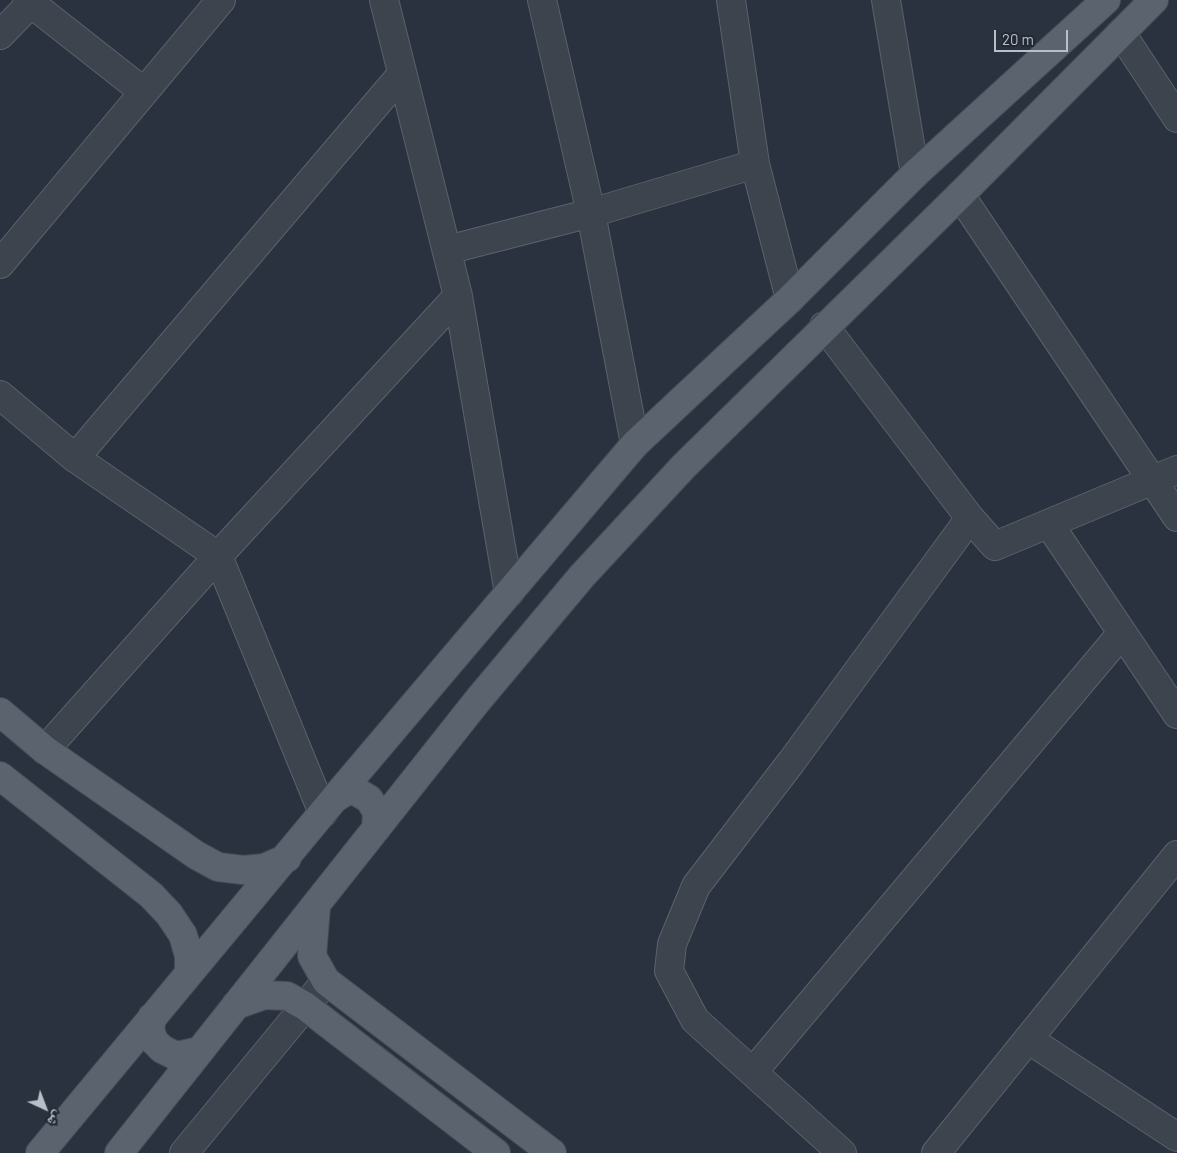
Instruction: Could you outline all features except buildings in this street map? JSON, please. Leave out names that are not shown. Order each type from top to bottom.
[{"type":"main road","points":[[40,1153],[189,972],[287,858],[328,806],[635,444],[790,299],[915,174],[1106,0]]},
{"type":"main road","points":[[119,1153],[316,907],[478,700],[582,576],[684,466],[824,326],[960,195],[1154,0]]},
{"type":"main road","points":[[0,712],[46,750],[196,855],[218,867],[242,870],[264,868],[287,858]]},
{"type":"main road","points":[[1,779],[151,895],[169,914],[182,935],[189,956],[189,972]]},
{"type":"main road","points":[[328,806],[348,790],[357,792],[369,799],[377,812],[376,829]]},
{"type":"main road","points":[[316,907],[312,956],[326,980],[552,1153]]},
{"type":"main road","points":[[236,1005],[264,995],[287,996],[305,1006],[496,1153]]},
{"type":"main road","points":[[152,1017],[150,1030],[154,1041],[162,1050],[176,1056],[200,1050]]},
{"type":"street","points":[[0,264],[222,0]]},
{"type":"street","points":[[384,0],[458,296],[509,593]]},
{"type":"street","points":[[542,0],[591,213],[635,444]]},
{"type":"street","points":[[730,0],[755,164],[790,299]]},
{"type":"street","points":[[886,0],[915,174]]},
{"type":"street","points":[[0,35],[31,1],[144,92]]},
{"type":"street","points":[[1121,33],[1177,118]]},
{"type":"street","points":[[75,458],[402,74]]},
{"type":"street","points":[[447,250],[591,213],[755,164]]},
{"type":"street","points":[[960,195],[1177,517]]},
{"type":"street","points":[[46,750],[218,556],[458,296]]},
{"type":"street","points":[[824,326],[970,518],[995,546],[1177,470]]},
{"type":"street","points":[[0,395],[75,458],[218,556],[328,806]]},
{"type":"street","points":[[842,1153],[696,1020],[670,971],[672,944],[696,886],[792,761],[970,518]]},
{"type":"street","points":[[1049,524],[1177,714]]},
{"type":"street","points":[[753,1072],[1122,633]]},
{"type":"street","points":[[936,1153],[1177,855]]},
{"type":"street","points":[[184,1153],[326,980]]},
{"type":"street","points":[[1028,1039],[1177,1137]]}]
